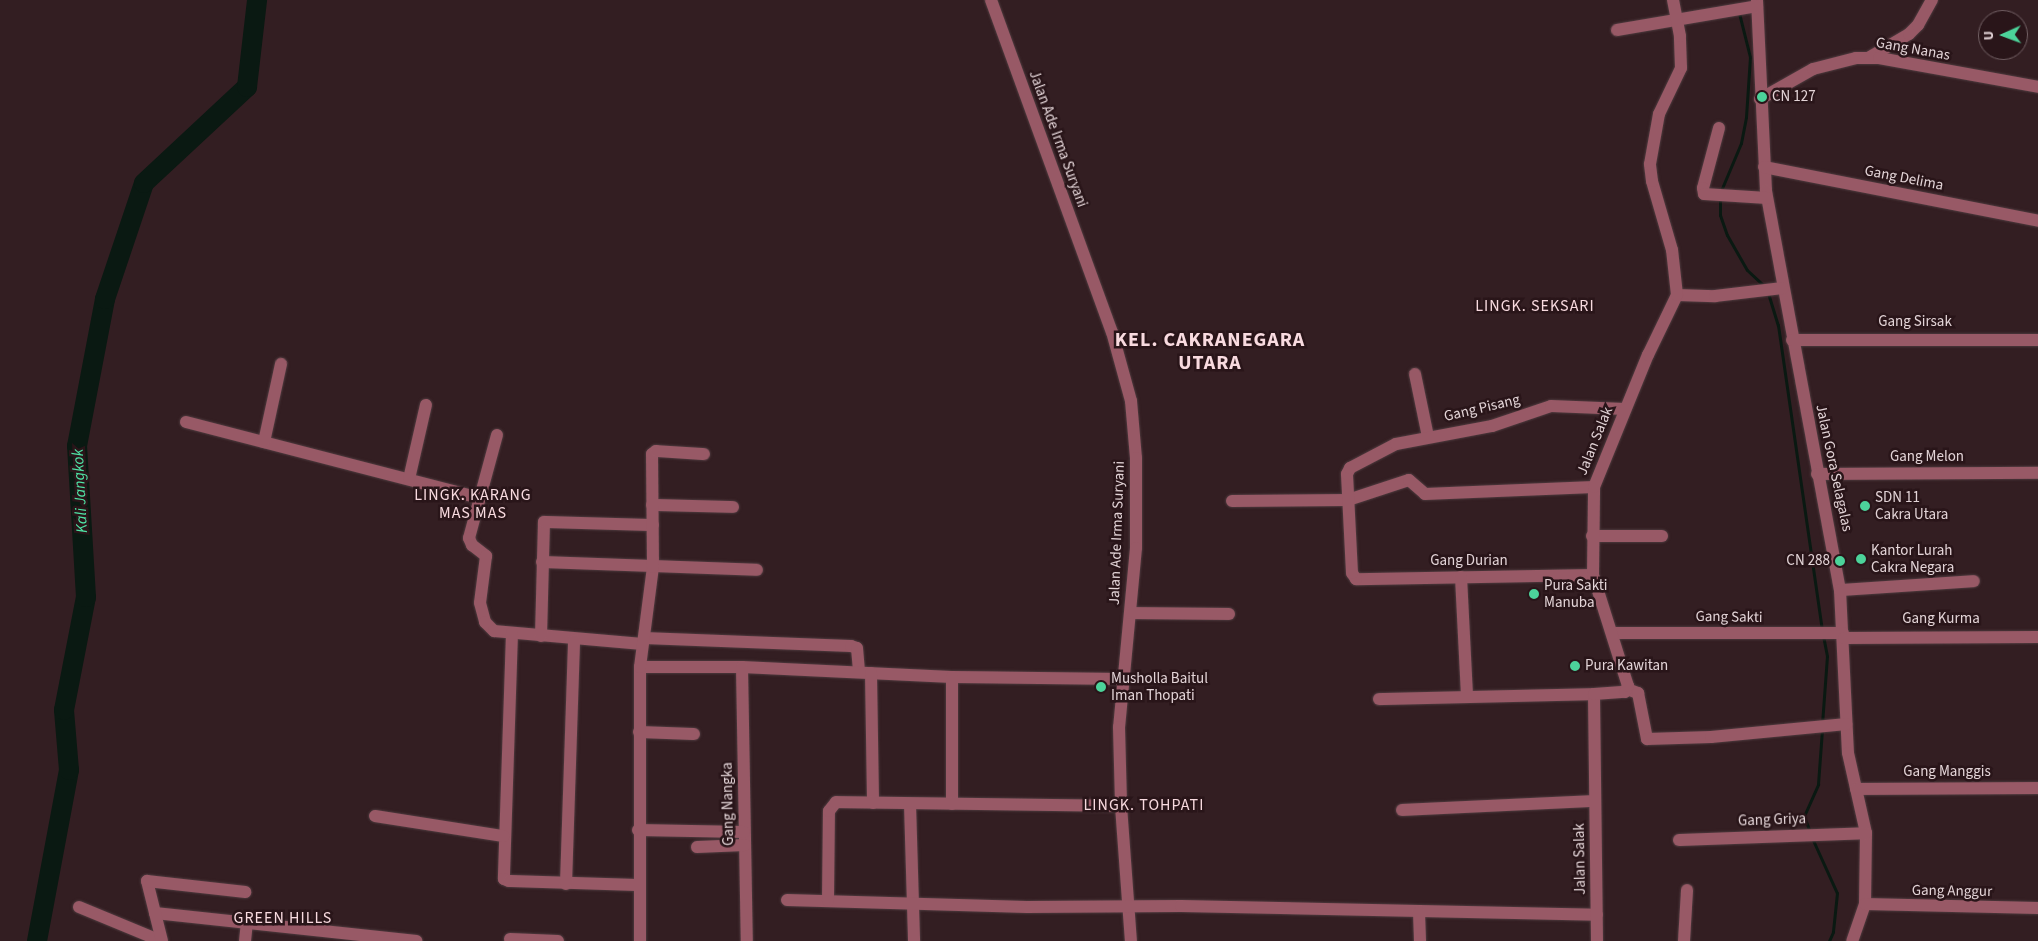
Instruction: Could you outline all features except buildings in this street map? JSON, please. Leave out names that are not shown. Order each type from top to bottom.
[{"type":"street","name":"Jalan Ade Irma Suryani","points":[[991,0],[1112,332],[1132,401],[1138,503],[1131,613],[1119,727],[1120,806],[1131,941]]},
{"type":"street","points":[[1673,0],[1678,21],[1681,68],[1659,114],[1650,164],[1652,181],[1672,250],[1678,295],[1778,289]]},
{"type":"street","points":[[1870,57],[1909,34],[1918,25],[1932,0]]},
{"type":"street","points":[[1618,30],[1678,21],[1748,7]]},
{"type":"street","name":"Jalan Gora Selagalas","points":[[1748,7],[1762,68],[1760,99],[1764,167],[1778,289],[1792,340],[1840,590],[1839,635],[1846,724],[1856,789],[1866,833],[1865,904],[1852,941]]},
{"type":"street","name":"Gang Nanas","points":[[1760,99],[1813,69],[1842,60],[1870,57],[2038,87]]},
{"type":"street","points":[[1719,128],[1702,188],[1704,194],[1767,198]]},
{"type":"street","name":"Gang Delima","points":[[1764,167],[2038,221]]},
{"type":"street","name":"Jalan Salak","points":[[1627,689],[1613,633],[1593,575],[1594,487],[1625,409],[1678,295]]},
{"type":"street","name":"Gang Sirsak","points":[[1792,340],[2038,340]]},
{"type":"street","points":[[264,442],[281,364]]},
{"type":"street","points":[[1415,374],[1428,437]]},
{"type":"street","points":[[409,479],[426,405]]},
{"type":"street","name":"Gang Pisang","points":[[1348,500],[1347,474],[1352,467],[1396,444],[1492,426],[1551,406],[1625,409]]},
{"type":"street","points":[[186,422],[479,498]]},
{"type":"street","points":[[497,435],[469,540],[486,556],[481,613],[494,631],[574,640],[851,646],[858,648],[865,672],[873,803]]},
{"type":"street","points":[[640,941],[638,830],[640,667],[653,567],[653,452],[704,454]]},
{"type":"street","name":"Gang Melon","points":[[1817,474],[2038,473]]},
{"type":"street","points":[[1232,501],[1348,500],[1409,480],[1425,494],[1594,487]]},
{"type":"street","name":"Gang Durian","points":[[1348,500],[1351,569],[1354,577],[1359,580],[1593,575]]},
{"type":"street","points":[[652,506],[733,507]]},
{"type":"street","points":[[541,636],[542,562],[546,521],[652,525]]},
{"type":"street","points":[[1592,536],[1662,536]]},
{"type":"street","points":[[542,562],[757,570]]},
{"type":"street","points":[[1462,577],[1467,696]]},
{"type":"street","points":[[1840,590],[1974,581]]},
{"type":"street","points":[[1131,613],[1229,614]]},
{"type":"street","points":[[512,633],[502,874],[506,881],[639,885]]},
{"type":"street","name":"Gang Sakti","points":[[1613,633],[1839,635]]},
{"type":"street","name":"Gang Kurma","points":[[1839,635],[2038,637]]},
{"type":"street","points":[[566,884],[574,640]]},
{"type":"street","points":[[640,667],[742,667],[952,677],[1124,680]]},
{"type":"street","name":"Gang Nangka","points":[[742,667],[746,941]]},
{"type":"street","points":[[952,677],[952,804]]},
{"type":"street","points":[[1379,699],[1594,694],[1625,692],[1627,689],[1638,693],[1647,739],[1711,737],[1846,724]]},
{"type":"street","name":"Jalan Salak","points":[[1594,694],[1597,941]]},
{"type":"street","points":[[639,732],[694,734]]},
{"type":"street","name":"Gang Manggis","points":[[1856,789],[2038,788]]},
{"type":"street","points":[[1402,810],[1595,801]]},
{"type":"street","points":[[828,901],[831,807],[838,802],[1120,806]]},
{"type":"street","points":[[910,804],[914,941]]},
{"type":"street","points":[[375,816],[503,836]]},
{"type":"street","points":[[638,830],[744,832]]},
{"type":"street","name":"Gang Griya","points":[[1679,840],[1799,834],[1866,833]]},
{"type":"street","points":[[697,847],[745,845]]},
{"type":"street","points":[[162,941],[147,882],[245,892]]},
{"type":"street","points":[[1684,941],[1687,890]]},
{"type":"street","points":[[786,900],[914,904],[1597,915]]},
{"type":"street","name":"Gang Anggur","points":[[1865,904],[2038,908]]},
{"type":"street","points":[[79,907],[162,941]]},
{"type":"street","points":[[1419,912],[1420,941]]},
{"type":"street","points":[[155,913],[417,941]]},
{"type":"street","points":[[245,941],[247,923]]},
{"type":"street","points":[[510,939],[558,941]]},
{"type":"waterway","name":"Kali Jangkok","points":[[37,941],[69,770],[64,710],[86,597],[77,446],[105,299],[144,183],[247,87],[257,0]]},
{"type":"waterway","points":[[1720,193],[1741,143],[1746,117],[1750,57],[1739,13]]},
{"type":"waterway","points":[[1720,199],[1720,215],[1727,235],[1747,270],[1764,286]]},
{"type":"waterway","points":[[1768,293],[1778,325],[1822,630]]},
{"type":"waterway","points":[[1822,724],[1827,656],[1823,636]]},
{"type":"waterway","points":[[1810,832],[1804,816],[1818,784],[1822,730]]},
{"type":"waterway","points":[[1812,838],[1837,893],[1833,932],[1829,941]]},
{"type":"place","name":"CN 127","points":[[1762,97]]},
{"type":"place","name":"SDN 11 Cakra Utara","points":[[1865,506]]},
{"type":"place","name":"Kantor Lurah Cakra Negara","points":[[1861,559]]},
{"type":"place","name":"CN 288","points":[[1840,561]]},
{"type":"place","name":"Pura Sakti Manuba","points":[[1534,594]]},
{"type":"place","name":"Pura Kawitan","points":[[1575,666]]},
{"type":"place","name":"Musholla Baitul Iman Thopati","points":[[1101,687]]},
{"type":"district","name":"LINGK. SEKSARI","points":[[1535,306]]},
{"type":"district","name":"KEL. CAKRANEGARA UTARA","points":[[1210,352]]},
{"type":"district","name":"LINGK. KARANG MAS MAS","points":[[473,504]]},
{"type":"district","name":"LINGK. TOHPATI","points":[[1144,805]]},
{"type":"district","name":"GREEN HILLS","points":[[283,918]]}]
